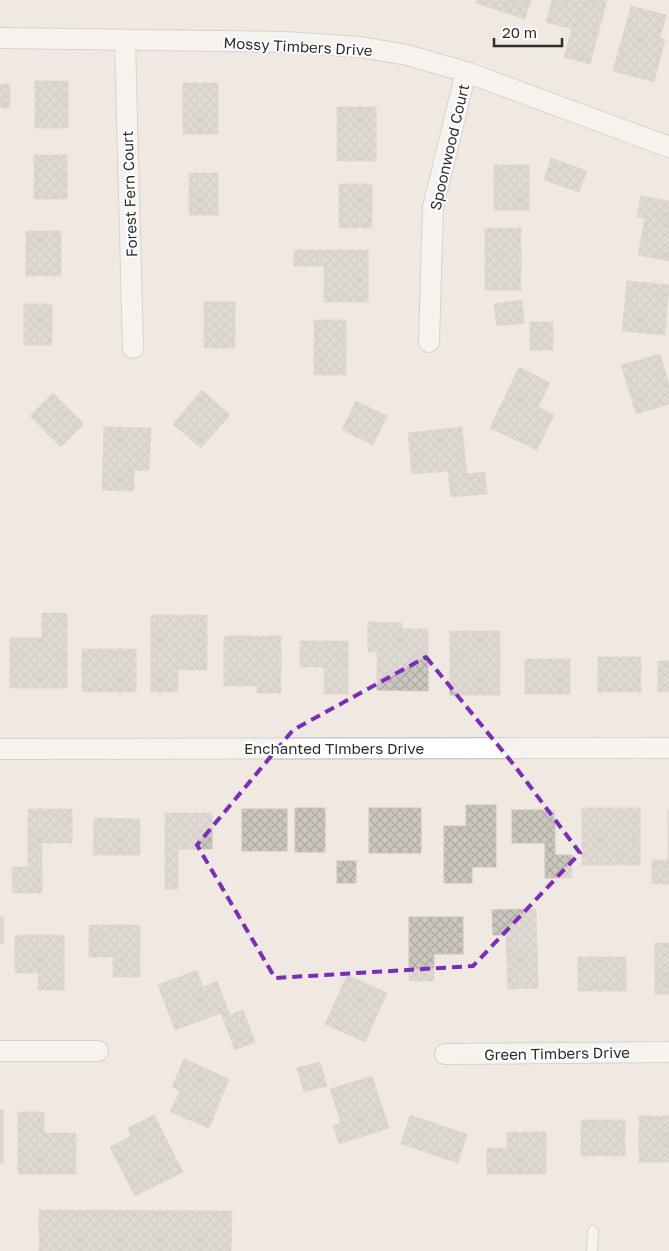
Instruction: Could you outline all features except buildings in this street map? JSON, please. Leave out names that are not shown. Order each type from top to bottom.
[{"type":"street","name":"Mossy Timbers Drive","points":[[0,38],[284,42],[361,46],[406,55],[466,72],[669,147]]},
{"type":"street","name":"Forest Fern Court","points":[[124,40],[133,348]]},
{"type":"street","name":"Spoonwood Court","points":[[429,342],[433,207],[466,72]]},
{"type":"street","name":"Enchanted Timbers Drive","points":[[0,749],[669,748]]},
{"type":"street","points":[[0,1051],[98,1051]]},
{"type":"street","name":"Green Timbers Drive","points":[[444,1054],[669,1052]]},
{"type":"lane","points":[[592,1251],[593,1231]]},
{"type":"highlighted area","points":[[426,657],[514,765],[580,853],[473,966],[275,978],[197,845],[293,730]]}]
